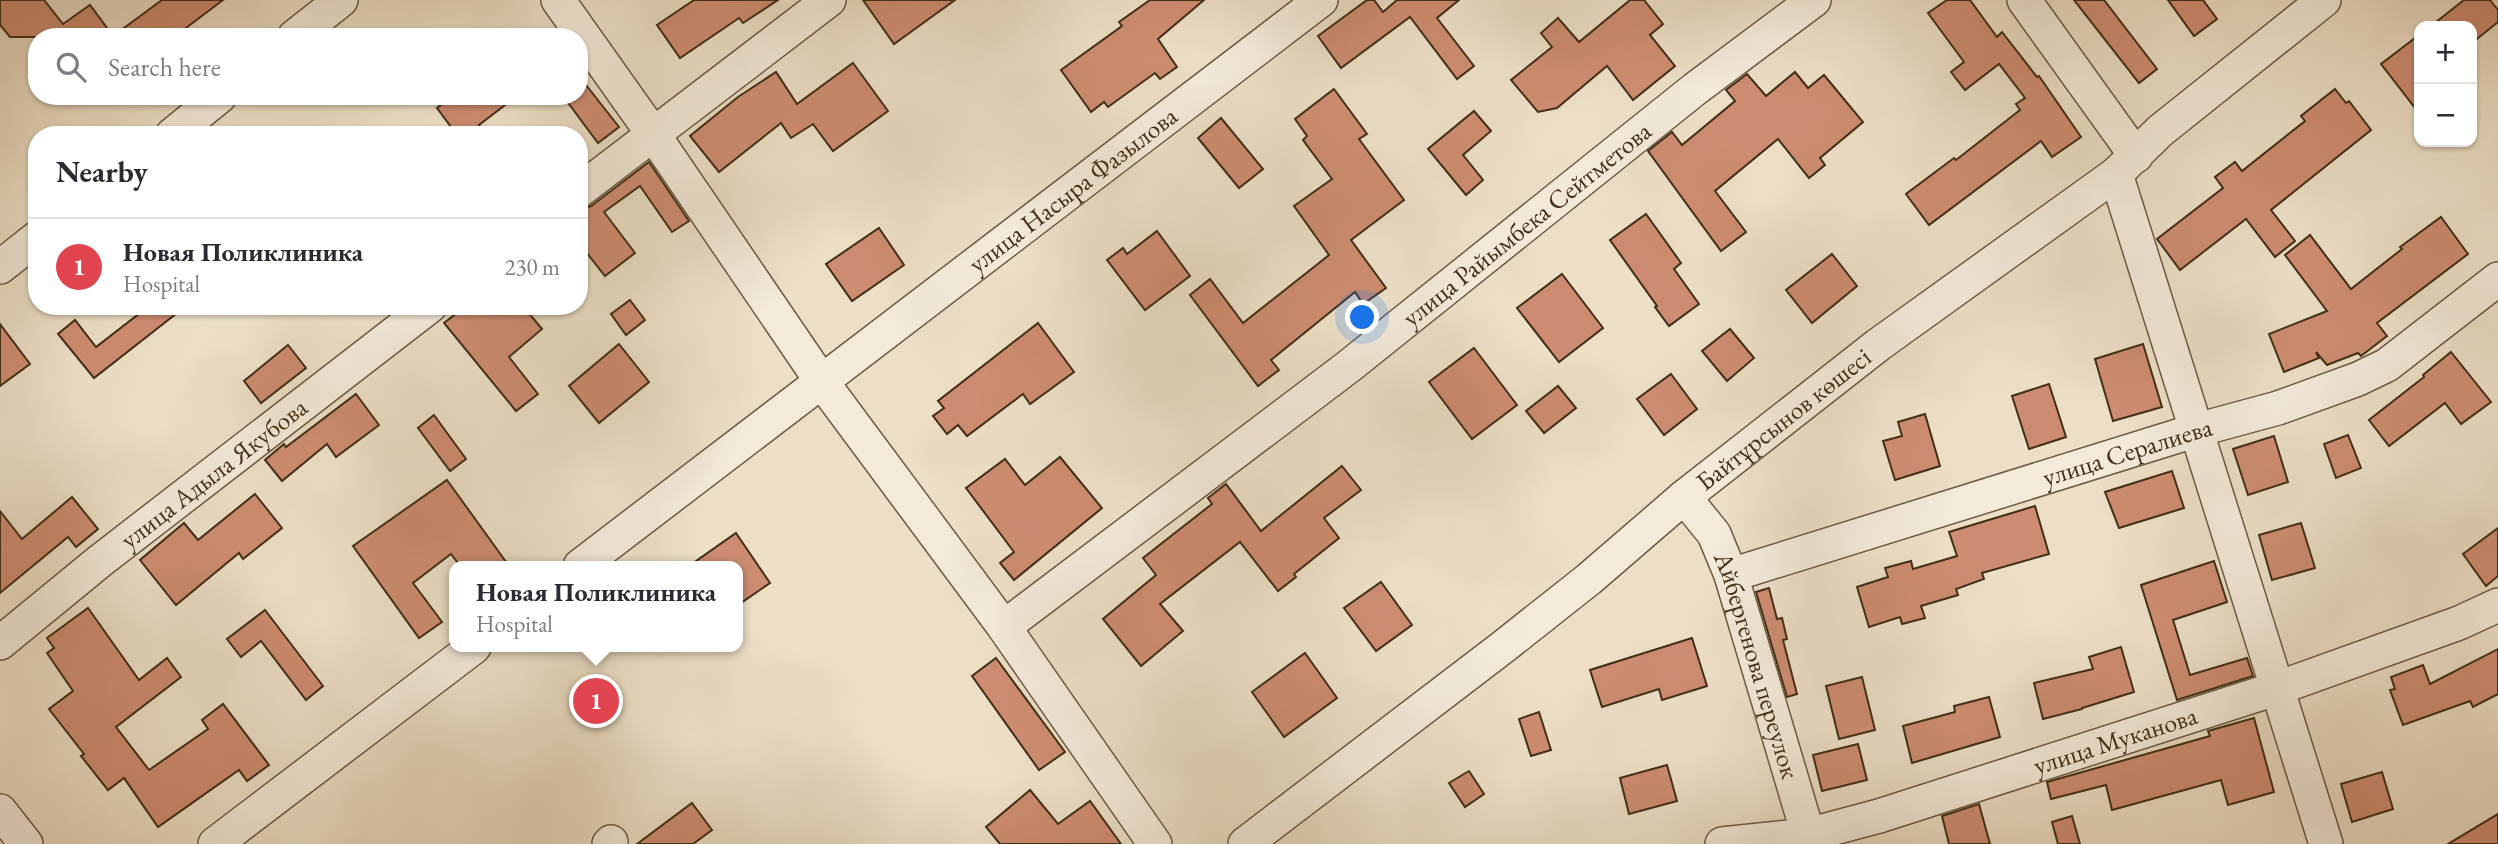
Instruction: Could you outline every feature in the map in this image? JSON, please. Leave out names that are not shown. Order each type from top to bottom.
[{"type":"street","points":[[305,28],[341,0]]},
{"type":"street","points":[[558,0],[578,28]]},
{"type":"street","points":[[588,184],[829,0]]},
{"type":"street","name":"улица Насыра Фазылова","points":[[587,561],[1321,0]]},
{"type":"street","name":"улица Райымбека Сейтметова","points":[[1004,627],[1348,367],[1695,89],[1814,0]]},
{"type":"street","points":[[2024,0],[2126,165],[2197,430],[2326,844]]},
{"type":"street","name":"Байтұрсынов көшесі","points":[[1245,844],[1525,630],[1684,497],[1878,345],[2126,165],[2160,131],[2324,0]]},
{"type":"street","points":[[588,42],[822,382],[1004,627],[1155,844]]},
{"type":"street","points":[[183,126],[209,105]]},
{"type":"street","points":[[0,267],[28,245]]},
{"type":"street","name":"улица Сералиева","points":[[1731,575],[2197,430],[2278,408],[2358,379],[2387,365],[2498,279]]},
{"type":"street","name":"улица Адыла Якубова","points":[[0,643],[100,561],[418,315]]},
{"type":"street","name":"Айбергенова переулок","points":[[1684,497],[1714,534],[1731,575],[1810,840]]},
{"type":"street","name":"улица Муканова","points":[[1722,844],[1810,840],[2278,688],[2459,623],[2498,605]]},
{"type":"street","points":[[215,844],[467,652]]},
{"type":"street","points":[[0,811],[26,844]]},
{"type":"building","points":[[0,0],[44,0],[63,24],[90,5],[107,28],[28,28],[28,37],[10,37],[0,25]]},
{"type":"building","points":[[162,0],[223,0],[186,28],[124,28]]},
{"type":"building","points":[[694,0],[778,0],[743,23],[739,18],[680,58],[657,25]]},
{"type":"building","points":[[863,0],[955,0],[894,44]]},
{"type":"building","points":[[1150,0],[1204,0],[1158,39],[1177,67],[1160,79],[1155,73],[1108,107],[1104,102],[1091,112],[1061,70],[1122,26],[1119,22]]},
{"type":"building","points":[[1367,0],[1374,0],[1383,12],[1397,0],[1459,0],[1437,18],[1474,66],[1457,79],[1410,17],[1341,68],[1318,36]]},
{"type":"building","points":[[1630,0],[1644,0],[1663,24],[1650,35],[1675,66],[1633,100],[1607,66],[1557,108],[1538,112],[1511,80],[1552,47],[1541,33],[1558,18],[1579,42]]},
{"type":"building","points":[[1947,0],[1970,0],[1997,37],[2002,32],[2037,77],[2039,76],[2081,137],[2052,157],[2041,141],[1929,225],[1906,194],[1954,158],[1956,160],[2020,110],[2016,104],[2025,98],[1999,64],[1965,90],[1951,72],[1964,62],[1928,13]]},
{"type":"building","points":[[2074,0],[2104,0],[2157,69],[2139,83]]},
{"type":"building","points":[[2168,0],[2203,0],[2217,19],[2194,36]]},
{"type":"building","points":[[2464,0],[2490,0],[2498,10],[2498,22],[2477,39],[2477,21],[2437,21]]},
{"type":"building","points":[[2414,39],[2414,107],[2381,64]]},
{"type":"building","points":[[853,63],[888,111],[833,151],[813,124],[791,138],[781,123],[719,172],[690,136],[738,97],[776,72],[797,104]]},
{"type":"building","points":[[1795,72],[1808,88],[1824,75],[1863,122],[1820,158],[1825,165],[1809,178],[1778,139],[1715,191],[1746,232],[1721,251],[1648,151],[1672,132],[1682,145],[1735,101],[1726,90],[1747,74],[1766,96]]},
{"type":"building","points":[[588,87],[619,127],[598,143],[588,126],[570,105],[588,105]]},
{"type":"building","points":[[1334,89],[1367,134],[1359,139],[1404,200],[1351,240],[1386,288],[1363,304],[1355,292],[1271,360],[1279,370],[1258,386],[1190,295],[1210,279],[1243,323],[1329,255],[1294,206],[1332,179],[1303,140],[1307,136],[1295,119]]},
{"type":"building","points":[[2335,89],[2346,103],[2349,101],[2371,130],[2271,210],[2295,241],[2275,257],[2246,219],[2180,270],[2157,239],[2223,188],[2215,177],[2235,162],[2242,171],[2305,121],[2301,116]]},
{"type":"building","points":[[441,105],[505,105],[480,126],[450,126],[437,108]]},
{"type":"building","points":[[1474,111],[1491,131],[1463,155],[1483,180],[1466,195],[1428,149]]},
{"type":"building","points":[[1221,118],[1263,169],[1239,188],[1198,138]]},
{"type":"building","points":[[649,162],[689,221],[672,232],[640,186],[604,212],[635,253],[605,276],[588,254],[588,207]]},
{"type":"building","points":[[1646,214],[1681,263],[1674,269],[1699,304],[1669,326],[1610,240]]},
{"type":"building","points":[[2441,217],[2468,254],[2377,323],[2387,336],[2361,356],[2358,353],[2327,365],[2316,352],[2319,358],[2284,372],[2269,334],[2327,311],[2285,255],[2310,235],[2351,289],[2402,249],[2400,247]]},
{"type":"building","points":[[879,228],[904,265],[852,301],[826,264]]},
{"type":"building","points":[[1157,231],[1190,276],[1145,310],[1107,260],[1123,248],[1127,254]]},
{"type":"building","points":[[1832,254],[1857,286],[1812,323],[1786,290]]},
{"type":"building","points":[[1562,274],[1603,328],[1559,362],[1517,308]]},
{"type":"building","points":[[630,300],[645,320],[626,335],[611,314]]},
{"type":"building","points":[[137,315],[174,315],[94,378],[58,334],[75,320],[96,347]]},
{"type":"building","points":[[454,315],[530,315],[542,329],[509,357],[538,394],[516,411],[444,323]]},
{"type":"building","points":[[1038,323],[1074,372],[1030,404],[1023,394],[967,436],[958,425],[947,434],[933,416],[944,408],[938,401]]},
{"type":"building","points":[[0,324],[30,364],[0,386]]},
{"type":"building","points":[[1730,329],[1754,358],[1727,381],[1702,351]]},
{"type":"building","points":[[619,344],[649,382],[599,423],[569,386]]},
{"type":"building","points":[[2143,344],[2162,407],[2113,421],[2095,359]]},
{"type":"building","points":[[288,345],[306,368],[261,403],[244,381]]},
{"type":"building","points":[[1474,348],[1517,405],[1472,439],[1429,382]]},
{"type":"building","points":[[2451,352],[2491,402],[2461,424],[2445,403],[2389,446],[2369,420]]},
{"type":"building","points":[[1671,374],[1697,409],[1664,435],[1637,399]]},
{"type":"building","points":[[2049,384],[2066,437],[2029,449],[2012,396]]},
{"type":"building","points":[[1558,386],[1576,408],[1544,433],[1526,411]]},
{"type":"building","points":[[356,394],[379,425],[336,457],[327,444],[282,481],[265,460]]},
{"type":"building","points":[[1925,414],[1940,466],[1895,480],[1883,441],[1902,436],[1898,422]]},
{"type":"building","points":[[434,415],[466,459],[450,471],[418,428]]},
{"type":"building","points":[[2348,435],[2361,468],[2336,478],[2324,444]]},
{"type":"building","points":[[2274,436],[2288,482],[2248,495],[2233,449]]},
{"type":"building","points":[[1060,457],[1102,508],[1014,580],[1000,563],[1014,552],[966,488],[1005,459],[1025,485]]},
{"type":"building","points":[[1342,466],[1361,490],[1324,518],[1339,538],[1294,574],[1296,577],[1278,591],[1240,542],[1160,604],[1183,631],[1141,666],[1103,619],[1156,575],[1143,558],[1212,504],[1208,498],[1226,484],[1261,531]]},
{"type":"building","points":[[2172,471],[2184,508],[2119,528],[2105,492]]},
{"type":"building","points":[[447,480],[505,561],[456,561],[451,554],[413,583],[442,622],[419,638],[353,546]]},
{"type":"building","points":[[255,494],[282,528],[243,559],[239,553],[176,605],[140,560],[184,523],[198,540]]},
{"type":"building","points":[[72,497],[98,529],[76,547],[68,537],[0,593],[0,511],[22,539]]},
{"type":"building","points":[[2035,506],[2049,554],[1982,573],[1984,579],[1956,589],[1958,595],[1921,606],[1925,618],[1902,624],[1900,617],[1869,627],[1857,587],[1888,577],[1885,568],[1911,561],[1913,569],[1957,556],[1949,532]]},
{"type":"building","points":[[2301,523],[2315,568],[2272,580],[2259,535]]},
{"type":"building","points":[[2498,528],[2498,576],[2486,586],[2463,554]]},
{"type":"building","points":[[736,533],[770,583],[743,602],[743,561],[696,561]]},
{"type":"building","points":[[2214,561],[2227,602],[2173,620],[2190,675],[2247,658],[2253,676],[2177,700],[2141,585]]},
{"type":"building","points":[[1381,582],[1412,625],[1376,651],[1344,608]]},
{"type":"building","points":[[1769,588],[1777,619],[1782,618],[1787,639],[1783,640],[1797,694],[1787,697],[1756,592]]},
{"type":"building","points":[[88,608],[139,680],[167,658],[181,677],[116,727],[149,770],[208,729],[202,720],[223,704],[269,765],[247,781],[239,770],[158,827],[124,778],[108,790],[49,709],[73,691],[47,653],[54,648],[47,638]]},
{"type":"building","points":[[265,610],[323,686],[306,700],[261,641],[241,657],[227,639]]},
{"type":"building","points":[[1692,638],[1707,686],[1662,700],[1659,689],[1602,707],[1590,670]]},
{"type":"building","points":[[2121,647],[2134,692],[2043,719],[2034,683],[2093,669],[2089,657]]},
{"type":"building","points":[[2498,649],[2498,694],[2473,707],[2470,701],[2403,725],[2390,690],[2395,689],[2391,677],[2423,665],[2430,684]]},
{"type":"building","points":[[1305,653],[1337,698],[1284,737],[1252,692]]},
{"type":"building","points":[[996,658],[1065,752],[1039,770],[972,676]]},
{"type":"building","points":[[1862,677],[1875,730],[1839,739],[1826,686]]},
{"type":"building","points":[[1989,697],[2000,737],[1912,763],[1903,726],[1955,712],[1954,706]]},
{"type":"building","points":[[1539,712],[1551,750],[1531,756],[1519,719]]},
{"type":"building","points":[[2254,718],[2274,792],[2228,805],[2221,780],[2112,810],[2106,785],[2051,799],[2047,782],[2210,736],[2208,731]]},
{"type":"building","points":[[1858,744],[1867,780],[1822,791],[1813,755]]},
{"type":"building","points":[[1667,765],[1677,801],[1629,814],[1620,778]]},
{"type":"building","points":[[1469,771],[1484,794],[1465,807],[1449,783]]},
{"type":"building","points":[[2382,772],[2393,809],[2352,822],[2341,784]]},
{"type":"building","points":[[1030,790],[1058,824],[1090,801],[1121,844],[1000,844],[986,827]]},
{"type":"building","points":[[692,803],[712,830],[693,844],[637,844]]},
{"type":"building","points":[[1979,804],[1990,844],[1949,844],[1942,816]]},
{"type":"building","points":[[2498,814],[2498,844],[2448,844]]},
{"type":"building","points":[[2072,816],[2080,844],[2058,844],[2052,822]]},
{"type":"place","name":"Новая Поликлиника","points":[[596,701]]}]
